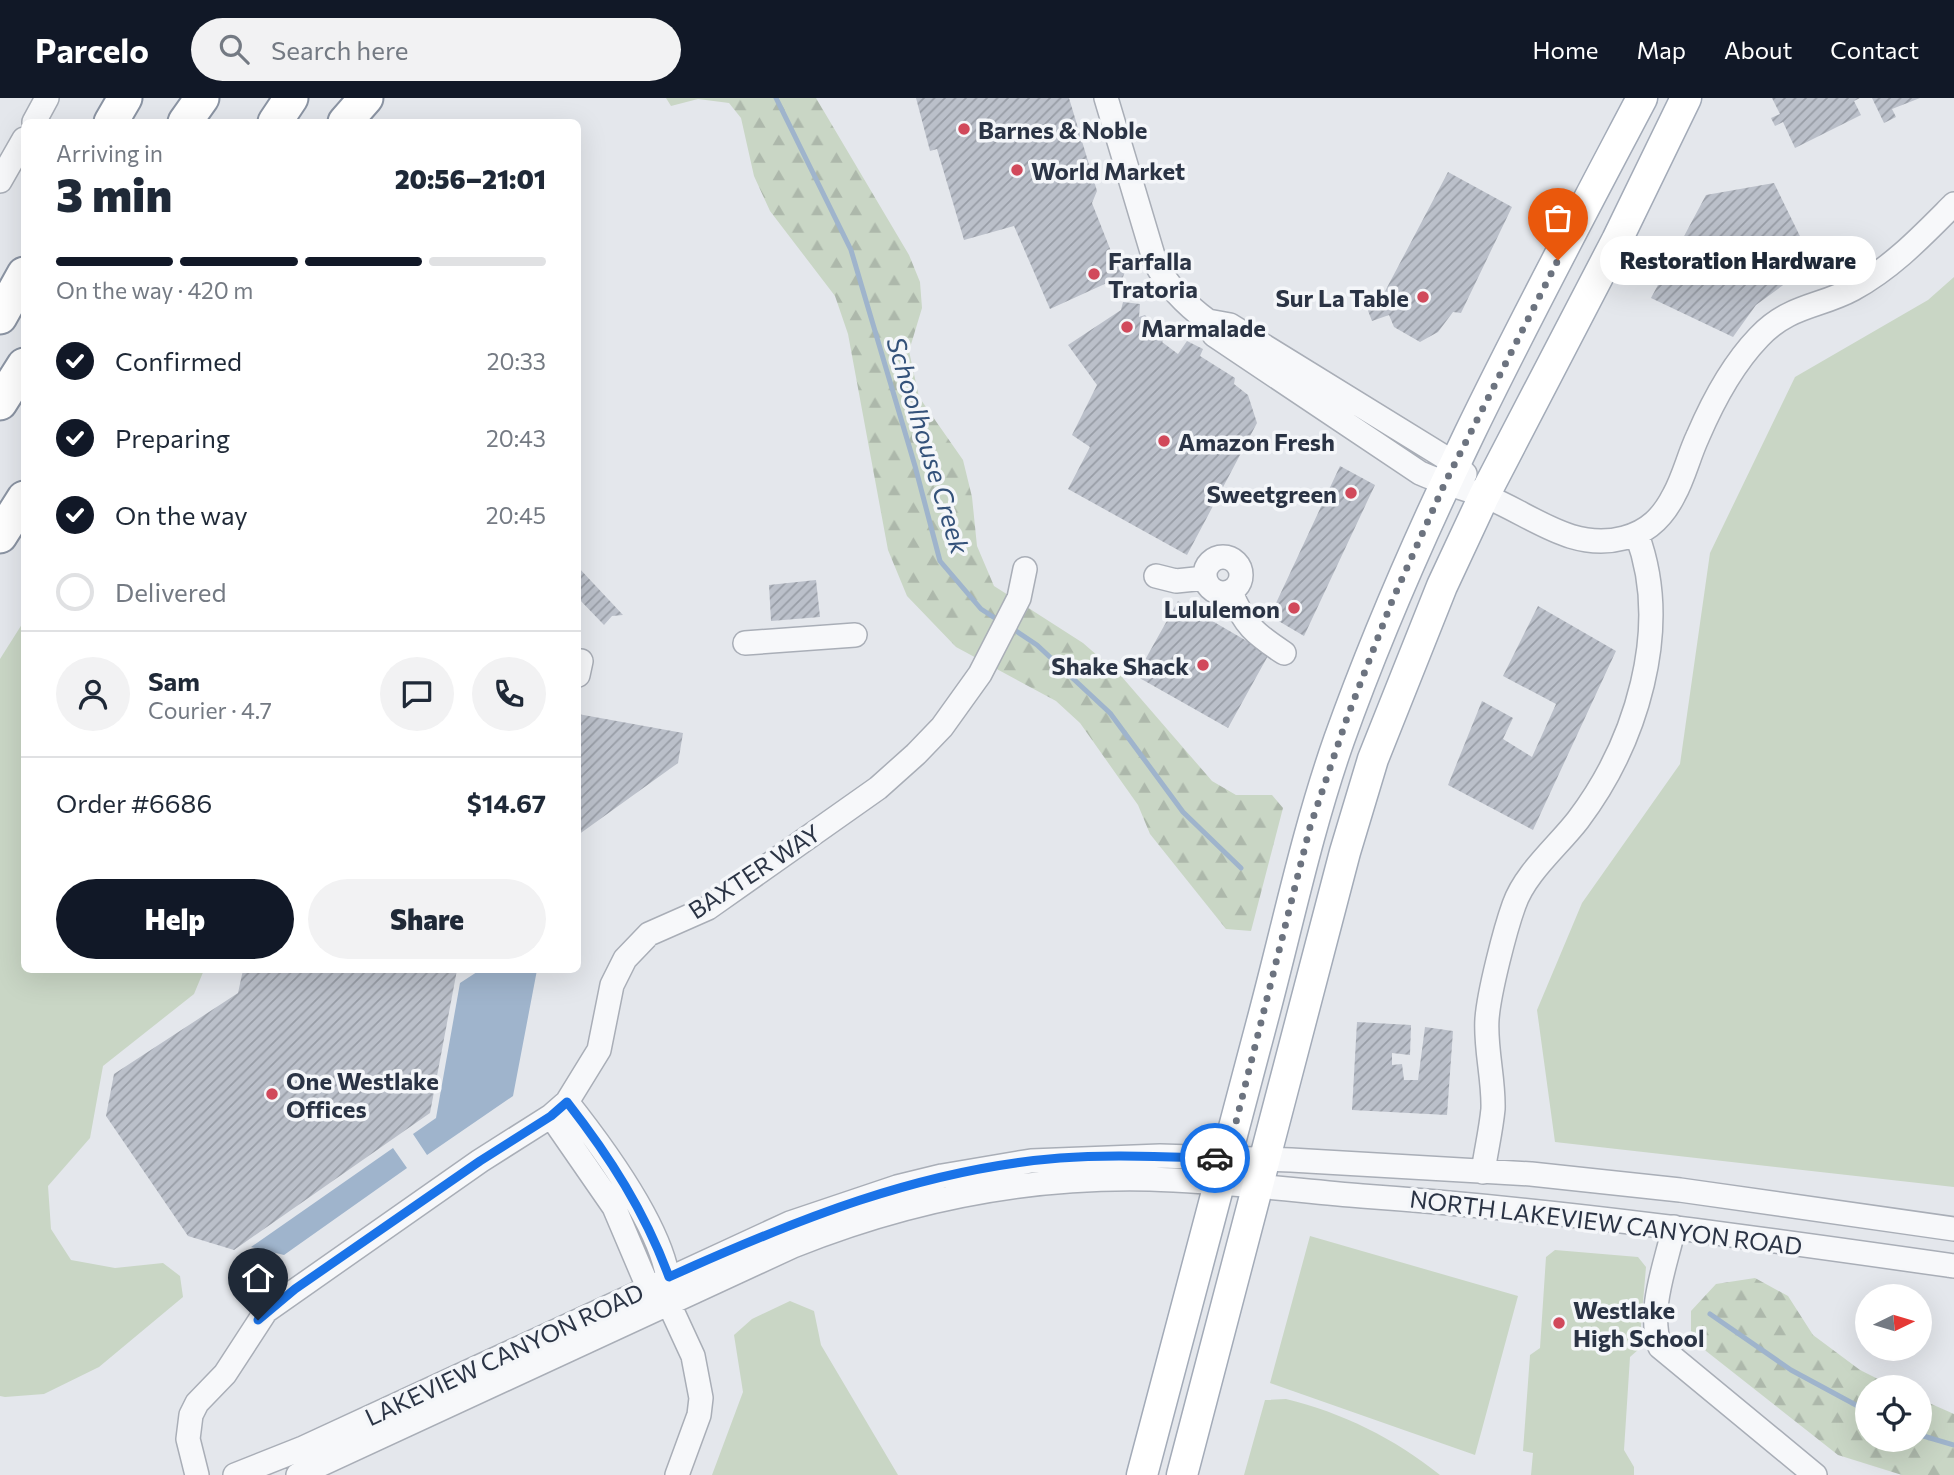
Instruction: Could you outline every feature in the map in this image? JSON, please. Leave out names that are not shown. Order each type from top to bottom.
[{"type":"highway","points":[[113,119],[125,98]]},
{"type":"highway","points":[[169,119],[180,98]]},
{"type":"highway","points":[[187,119],[202,98]]},
{"type":"highway","points":[[277,119],[291,98]]},
{"type":"highway","points":[[348,119],[366,98]]},
{"type":"highway","points":[[0,317],[21,279]]},
{"type":"highway","points":[[0,403],[21,370]]},
{"type":"main road","points":[[1182,1475],[1345,852],[1373,759],[1442,586],[1484,496],[1617,240],[1686,98]]},
{"type":"main road","points":[[1142,1475],[1223,1171],[1310,827],[1375,644],[1449,474],[1638,104]]},
{"type":"street","points":[[36,119],[47,98]]},
{"type":"street","points":[[1106,98],[1155,262],[1163,278],[1189,307],[1208,321],[1230,325],[1484,496],[1573,539],[1591,543],[1637,535],[1656,523],[1674,495],[1702,428],[1737,363],[1761,335],[1804,306],[1850,291],[1897,262],[1954,204]]},
{"type":"street","points":[[0,181],[21,144]]},
{"type":"street","points":[[1483,1172],[1493,1109],[1488,1018],[1514,905],[1524,886],[1578,819],[1609,772],[1638,703],[1646,667],[1648,608],[1646,558],[1637,535]]},
{"type":"street","points":[[1205,578],[1210,562],[1221,558],[1232,559],[1239,566],[1241,579],[1231,592]]},
{"type":"street","name":"BAXTER WAY","points":[[197,1475],[188,1439],[191,1415],[197,1403],[225,1374],[266,1311],[559,1109],[599,1050],[612,985],[625,959],[649,934],[708,908],[878,788],[942,727],[971,689],[990,654],[1019,598],[1026,569]]},
{"type":"street","points":[[1156,576],[1176,581],[1205,578]]},
{"type":"street","points":[[1205,578],[1215,591],[1231,592]]},
{"type":"street","points":[[1231,592],[1241,617],[1255,634],[1284,653]]},
{"type":"street","points":[[745,643],[841,633],[855,635]]},
{"type":"street","points":[[559,1109],[606,1152],[639,1206],[659,1282],[693,1356],[701,1398],[699,1415],[677,1475]]},
{"type":"street","name":"LAKEVIEW CANYON ROAD","points":[[235,1475],[303,1448],[659,1282],[836,1206],[942,1176],[1061,1158],[1261,1173]]},
{"type":"street","name":"LAKEVIEW CANYON ROAD","points":[[298,1475],[835,1229],[947,1196],[992,1189],[1223,1171]]},
{"type":"street","name":"NORTH LAKEVIEW CANYON ROAD","points":[[1261,1173],[1531,1174],[1680,1190],[1954,1229]]},
{"type":"street","name":"NORTH LAKEVIEW CANYON ROAD","points":[[1261,1173],[1954,1266]]},
{"type":"street","points":[[1674,1227],[1655,1312],[1654,1330],[1660,1348],[1815,1475]]},
{"type":"green space","points":[[666,98],[816,98],[909,255],[920,282],[922,308],[909,351],[919,397],[963,460],[972,497],[977,546],[994,586],[1083,643],[1122,677],[1212,781],[1236,795],[1272,795],[1283,808],[1251,931],[1226,929],[1150,834],[1138,805],[1080,723],[1056,701],[956,647],[907,596],[888,550],[848,334],[835,296],[770,211],[754,176],[741,118],[729,103],[698,99],[671,106]]},
{"type":"green space","points":[[1954,277],[1954,1187],[1555,1142],[1537,1010],[1582,903],[1680,764],[1710,553],[1795,377],[1928,300]]},
{"type":"green space","points":[[21,626],[21,973],[203,973],[194,994],[103,1066],[90,1138],[48,1186],[51,1229],[71,1260],[115,1268],[163,1263],[180,1276],[183,1297],[99,1367],[44,1394],[5,1397],[0,1396],[0,659]]},
{"type":"green space","points":[[1310,1236],[1518,1296],[1475,1455],[1270,1383]]},
{"type":"green space","points":[[1555,1250],[1638,1257],[1646,1267],[1639,1349],[1630,1357],[1624,1450],[1634,1467],[1634,1475],[1531,1475],[1533,1453],[1523,1451],[1530,1355],[1540,1348],[1546,1257]]},
{"type":"green space","points":[[1755,1278],[1788,1296],[1813,1335],[1870,1375],[1855,1375],[1855,1452],[1932,1452],[1932,1404],[1954,1414],[1954,1475],[1902,1475],[1838,1455],[1706,1351],[1691,1331],[1691,1311],[1716,1284]]},
{"type":"green space","points":[[790,1301],[814,1311],[821,1345],[898,1475],[712,1475],[743,1392],[734,1335],[752,1319]]},
{"type":"green space","points":[[1286,1399],[1367,1428],[1405,1449],[1440,1475],[1244,1475],[1265,1400]]},
{"type":"water","points":[[475,973],[536,973],[513,1096],[427,1155],[413,1134],[436,1118],[460,983]]},
{"type":"water","points":[[393,1148],[407,1168],[284,1255],[251,1247]]},
{"type":"building","points":[[916,98],[1069,98],[1097,191],[1092,203],[1116,264],[1126,269],[1120,285],[1109,282],[1050,309],[1014,226],[964,240],[937,149],[930,151]]},
{"type":"building","points":[[1772,98],[1860,98],[1854,101],[1861,115],[1795,148],[1783,122],[1775,126],[1771,118],[1780,114]]},
{"type":"building","points":[[1872,98],[1920,98],[1892,109],[1896,117],[1884,123]]},
{"type":"building","points":[[1448,172],[1512,207],[1461,313],[1453,312],[1438,332],[1420,342],[1394,327],[1389,315],[1372,321],[1365,303],[1382,297]]},
{"type":"building","points":[[1774,183],[1818,273],[1786,283],[1756,305],[1733,337],[1651,298],[1706,195]]},
{"type":"building","name":"Amazon Fresh","points":[[1123,302],[1140,304],[1139,317],[1145,315],[1158,330],[1161,329],[1167,336],[1162,342],[1178,354],[1187,341],[1203,349],[1200,356],[1235,378],[1234,384],[1248,395],[1257,423],[1187,555],[1068,489],[1090,447],[1072,435],[1097,385],[1068,345],[1121,310]]},
{"type":"building","points":[[1340,466],[1375,485],[1304,636],[1270,616]]},
{"type":"building","points":[[581,570],[623,615],[612,616],[604,625],[581,601]]},
{"type":"building","points":[[816,580],[820,617],[771,621],[769,585]]},
{"type":"building","name":"Shake Shack","points":[[1178,601],[1269,654],[1228,728],[1136,676]]},
{"type":"building","points":[[1538,606],[1616,651],[1533,830],[1448,785],[1482,701],[1513,718],[1503,739],[1532,757],[1556,704],[1503,676]]},
{"type":"building","points":[[581,715],[683,733],[678,763],[581,833]]},
{"type":"building","name":"One Westlake Offices","points":[[242,973],[456,973],[430,1113],[234,1250],[188,1236],[106,1116],[114,1074],[238,993]]},
{"type":"building","points":[[1357,1022],[1411,1025],[1410,1055],[1392,1053],[1392,1065],[1402,1064],[1404,1080],[1418,1080],[1425,1027],[1453,1031],[1447,1115],[1352,1110]]},
{"type":"waterway","name":"Schoolhouse Creek","points":[[776,98],[851,250],[915,466],[940,561],[981,609],[1001,622]]},
{"type":"waterway","name":"Schoolhouse Creek","points":[[1010,627],[1037,645],[1110,713],[1183,812],[1241,868]]},
{"type":"waterway","name":"Schoolhouse Creek","points":[[1710,1314],[1791,1370],[1855,1405]]},
{"type":"waterway","name":"Schoolhouse Creek","points":[[1932,1439],[1954,1445]]},
{"type":"way so far","points":[[1215,1158],[1227,1158],[1310,827],[1375,644],[1454,463],[1558,260]]},
{"type":"place","name":"Barnes & Noble","points":[[964,129]]},
{"type":"place","name":"World Market","points":[[1017,170]]},
{"type":"place","name":"Restoration Hardware","points":[[1558,260]]},
{"type":"place","name":"Farfalla Tratoria","points":[[1094,274]]},
{"type":"place","name":"Sur La Table","points":[[1423,297]]},
{"type":"place","name":"Marmalade","points":[[1127,327]]},
{"type":"place","name":"Amazon Fresh","points":[[1164,441]]},
{"type":"place","name":"Sweetgreen","points":[[1351,493]]},
{"type":"place","name":"Lululemon","points":[[1294,608]]},
{"type":"place","name":"Shake Shack","points":[[1203,665]]},
{"type":"place","name":"One Westlake Offices","points":[[272,1094]]},
{"type":"place","name":"Westlake High School","points":[[1559,1323]]},
{"type":"route","points":[[258,1320],[295,1289],[480,1161],[551,1116],[567,1102],[606,1152],[639,1206],[669,1277],[790,1223],[897,1187],[942,1176],[1061,1158],[1215,1158]]}]
